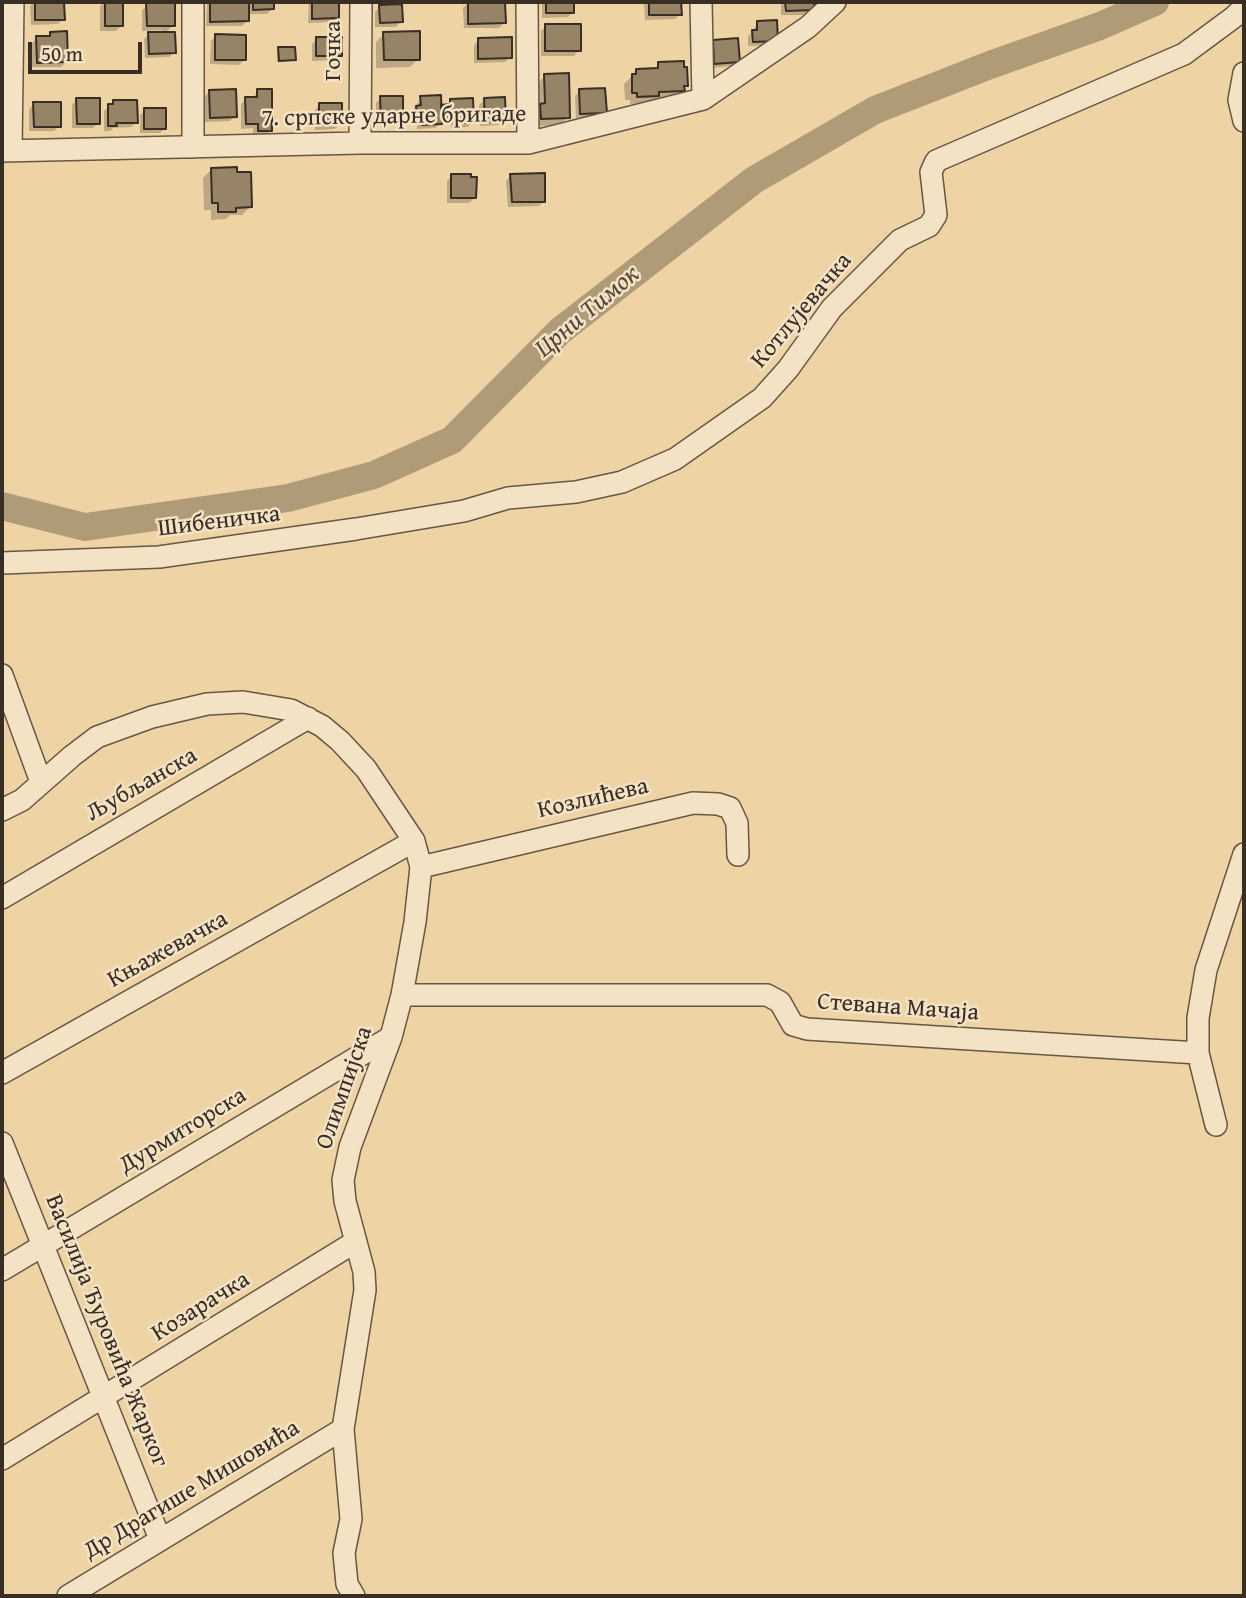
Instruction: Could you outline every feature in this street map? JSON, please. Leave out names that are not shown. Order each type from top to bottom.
[{"type":"street","points":[[6,150],[13,2]]},
{"type":"street","points":[[193,2],[193,148]]},
{"type":"street","name":"Гочка","points":[[360,143],[361,2]]},
{"type":"street","points":[[527,2],[527,143]]},
{"type":"street","points":[[701,2],[703,99]]},
{"type":"street","name":"7. српске ударне бригаде","points":[[6,150],[360,143],[527,143],[703,99],[808,27],[835,2]]},
{"type":"street","name":"Котлујевачка","points":[[441,515],[508,498],[576,492],[622,482],[675,459],[762,398],[788,369],[832,308],[900,240],[929,226],[936,215],[931,172],[936,161],[1156,68],[1184,54],[1241,18]]},
{"type":"street","points":[[1244,73],[1239,100],[1244,121]]},
{"type":"street","name":"Шибеничка","points":[[2,563],[159,557],[441,515]]},
{"type":"street","points":[[2,675],[41,782]]},
{"type":"street","name":"Олимпијска","points":[[2,810],[22,800],[97,737],[152,716],[207,704],[243,702],[275,706],[308,718],[340,741],[366,769],[414,841],[422,867],[401,995],[391,1037],[350,1147],[343,1180],[345,1201],[364,1272],[365,1290],[343,1429],[351,1519],[344,1553],[347,1584],[354,1596]]},
{"type":"street","name":"Љубљанска","points":[[2,898],[308,718]]},
{"type":"street","name":"Козлићева","points":[[422,867],[693,803],[718,804],[730,808],[737,823],[738,855]]},
{"type":"street","name":"Књажевачка","points":[[2,1073],[414,841]]},
{"type":"street","points":[[1216,1125],[1198,1053],[1198,1018],[1206,970],[1244,854]]},
{"type":"street","name":"Стевана Мачаја","points":[[401,995],[767,995],[780,1002],[793,1025],[807,1029],[1198,1053]]},
{"type":"street","name":"Дурмиторска","points":[[2,1270],[391,1037]]},
{"type":"street","name":"Василија Ђуровића Жарког","points":[[2,1143],[160,1539]]},
{"type":"street","name":"Козарачка","points":[[2,1459],[355,1242]]},
{"type":"street","name":"Др Драгише Мишовића","points":[[68,1596],[343,1429]]},
{"type":"building","points":[[35,2],[64,2],[65,20],[35,20]]},
{"type":"building","points":[[105,2],[123,2],[123,26],[105,26]]},
{"type":"building","points":[[210,2],[249,2],[249,21],[210,22]]},
{"type":"building","points":[[253,2],[274,2],[274,9],[253,10]]},
{"type":"building","points":[[312,2],[339,2],[339,18],[312,19]]},
{"type":"building","points":[[468,2],[505,2],[506,23],[468,24]]},
{"type":"building","points":[[546,2],[574,2],[574,13],[546,13]]},
{"type":"building","points":[[649,2],[681,2],[682,15],[649,15]]},
{"type":"building","points":[[785,2],[814,2],[815,10],[786,11]]},
{"type":"building","points":[[146,3],[175,3],[175,26],[147,26]]},
{"type":"building","points":[[402,4],[403,22],[380,23],[379,5]]},
{"type":"building","points":[[777,20],[778,41],[753,42],[752,30],[757,30],[757,21]]},
{"type":"building","points":[[545,24],[581,24],[581,51],[545,51]]},
{"type":"building","points":[[67,31],[68,62],[37,63],[36,36],[50,36],[50,32]]},
{"type":"building","points":[[420,31],[420,60],[384,60],[383,32]]},
{"type":"building","points":[[148,32],[175,32],[176,53],[149,54]]},
{"type":"building","points":[[215,34],[246,35],[246,60],[215,60]]},
{"type":"building","points":[[316,37],[342,37],[342,56],[316,56]]},
{"type":"building","points":[[512,37],[512,58],[478,59],[478,38]]},
{"type":"building","points":[[738,38],[740,62],[714,64],[713,40]]},
{"type":"building","points":[[278,47],[295,47],[296,60],[279,61]]},
{"type":"building","points":[[684,61],[688,86],[684,86],[685,91],[659,92],[659,96],[637,97],[637,93],[632,93],[632,74],[636,74],[636,69],[658,68],[658,62]]},
{"type":"building","points":[[569,73],[570,118],[541,119],[540,104],[545,103],[544,74]]},
{"type":"building","points":[[605,88],[607,113],[580,114],[579,89]]},
{"type":"building","points":[[236,89],[237,117],[210,118],[209,90]]},
{"type":"building","points":[[257,89],[272,89],[272,131],[258,131],[258,124],[246,124],[245,97],[257,97]]},
{"type":"building","points":[[441,95],[442,124],[422,125],[416,106],[421,105],[420,96]]},
{"type":"building","points":[[380,96],[403,96],[403,121],[381,121]]},
{"type":"building","points":[[505,97],[506,121],[485,122],[484,98]]},
{"type":"building","points":[[76,98],[100,98],[100,124],[77,124]]},
{"type":"building","points":[[473,98],[474,123],[455,123],[455,118],[442,118],[441,105],[450,104],[450,99]]},
{"type":"building","points":[[113,100],[137,100],[138,123],[116,123],[117,126],[108,126],[108,104],[113,104]]},
{"type":"building","points":[[33,102],[61,102],[61,127],[34,127]]},
{"type":"building","points":[[319,103],[342,103],[342,125],[319,125]]},
{"type":"building","points":[[144,108],[166,108],[166,129],[144,129]]},
{"type":"building","points":[[237,167],[237,172],[251,172],[252,207],[236,208],[236,212],[218,212],[218,203],[212,203],[211,168]]},
{"type":"building","points":[[545,173],[545,202],[512,202],[510,174]]},
{"type":"building","points":[[451,174],[471,174],[471,177],[477,177],[476,198],[451,198]]},
{"type":"waterway","name":"Црни Тимок","points":[[2,506],[85,527],[288,498],[374,475],[452,440],[560,331],[754,180],[875,110],[1100,26],[1155,2]]}]
